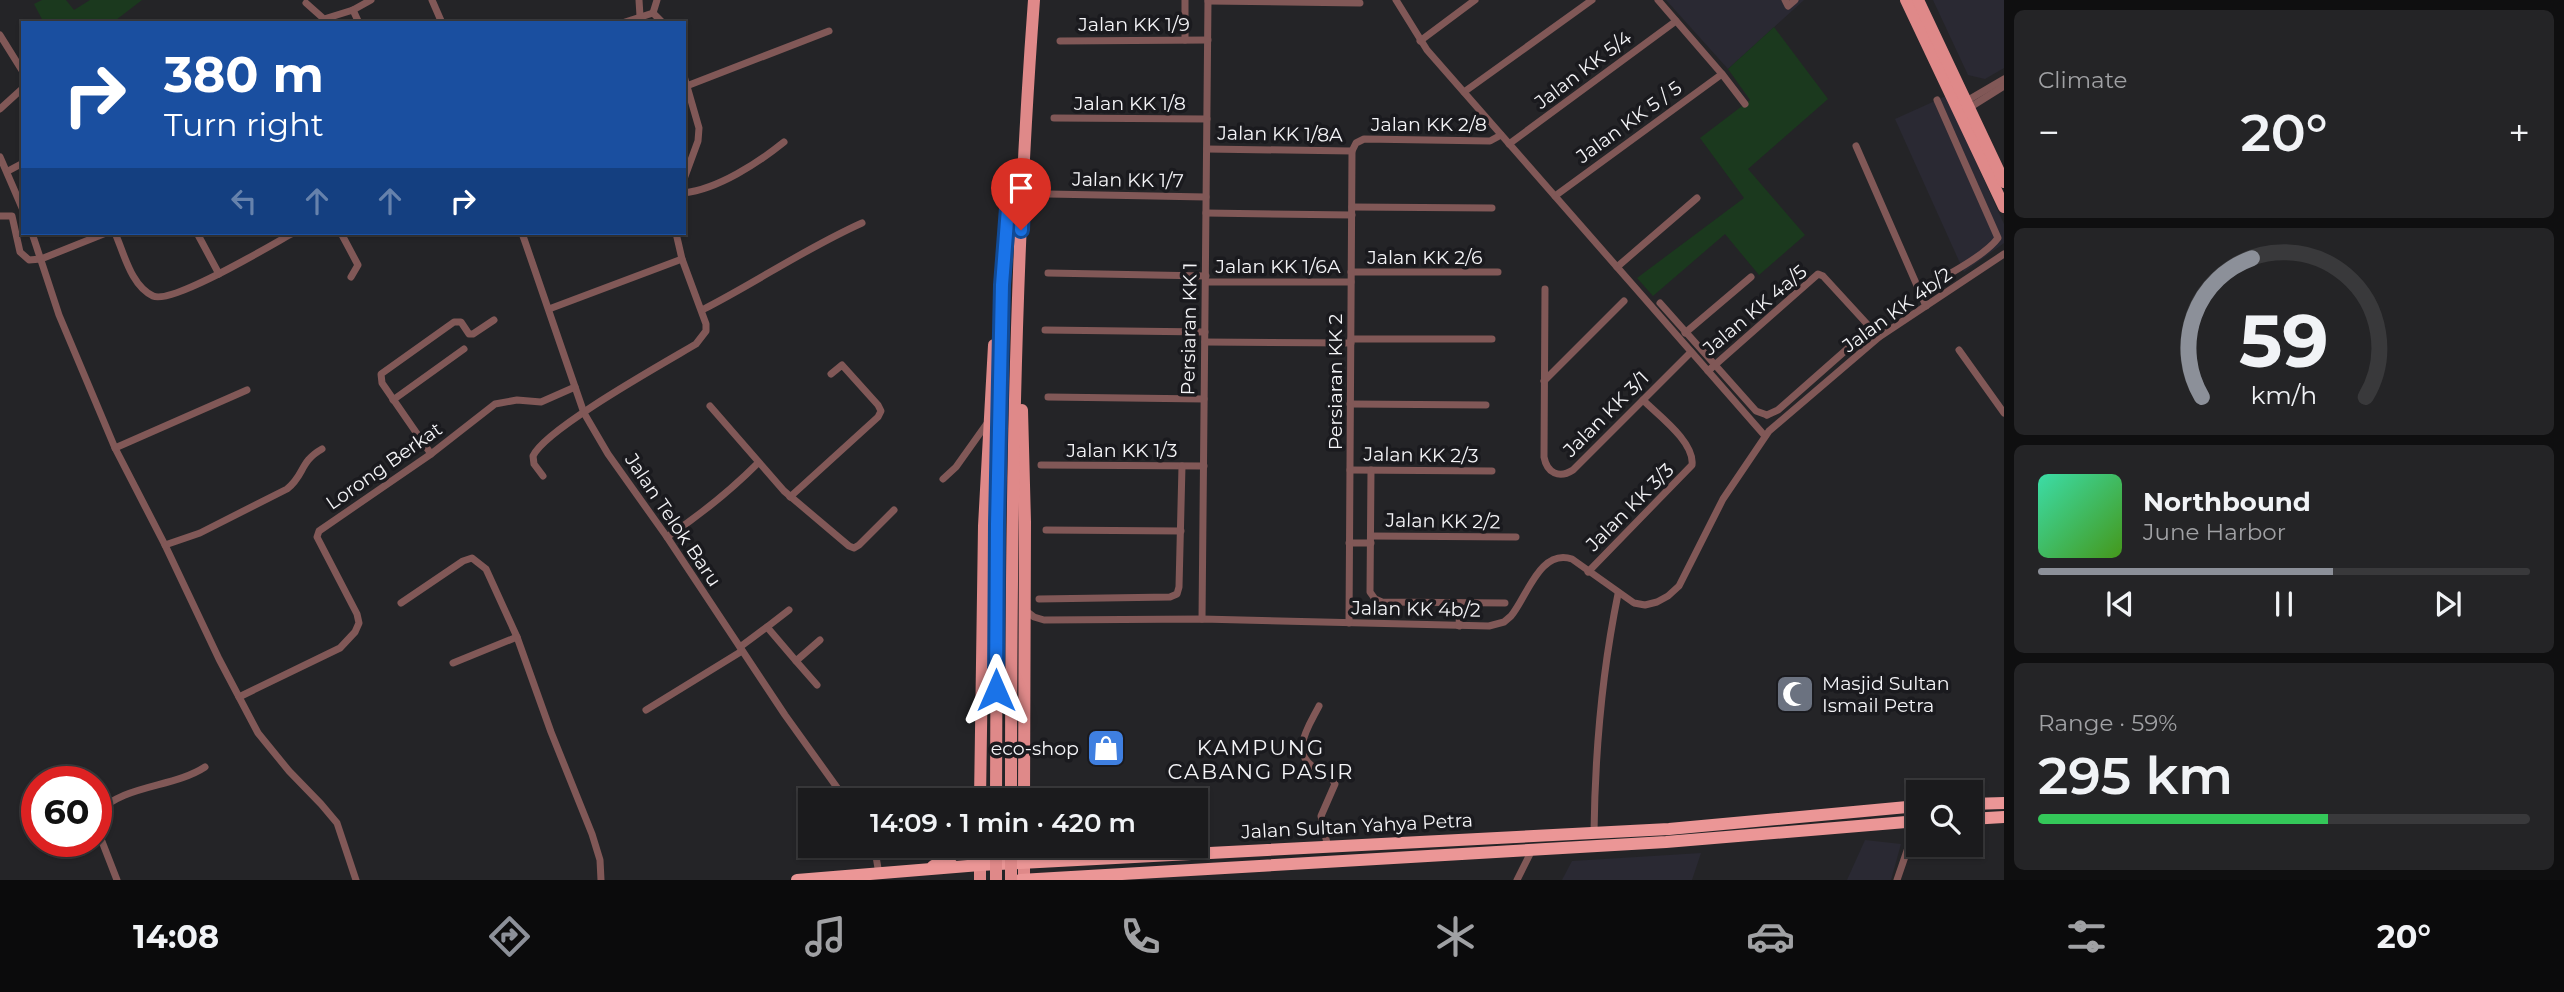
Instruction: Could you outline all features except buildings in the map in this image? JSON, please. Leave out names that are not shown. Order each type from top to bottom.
[{"type":"highway","points":[[1983,804],[2004,803]]},
{"type":"highway","name":"Jalan Sultan Yahya Petra","points":[[797,880],[980,865],[1669,829],[1906,808]]},
{"type":"highway","points":[[1983,818],[2004,817]]},
{"type":"highway","name":"Jalan Sultan Yahya Petra","points":[[1023,880],[1666,842],[1906,822]]},
{"type":"highway","points":[[919,870],[949,858]]},
{"type":"highway","points":[[1081,858],[1086,859]]},
{"type":"main road","points":[[1021,788],[1011,523],[1023,177],[1034,0]]},
{"type":"main road","points":[[1906,0],[1962,107],[2000,164],[2004,182]]},
{"type":"main road","points":[[1919,0],[1962,107],[1970,135],[2004,207]]},
{"type":"main road","points":[[996,788],[997,524],[1002,285],[1009,195],[1023,177]]},
{"type":"main road","points":[[1019,284],[1024,508],[1021,788]]},
{"type":"main road","points":[[980,788],[984,526],[991,362],[1002,285]]},
{"type":"main road","points":[[980,858],[980,880]]},
{"type":"main road","points":[[996,858],[996,880]]},
{"type":"main road","points":[[1011,858],[1011,880]]},
{"type":"main road","points":[[1023,880],[1024,858]]},
{"type":"street","points":[[306,4],[324,19],[353,10],[371,0]]},
{"type":"street","points":[[432,0],[441,21]]},
{"type":"street","points":[[639,0],[640,16]]},
{"type":"street","points":[[653,13],[657,0]]},
{"type":"street","points":[[1185,0],[1185,40]]},
{"type":"street","points":[[1208,0],[1360,3]]},
{"type":"street","name":"Persiaran KK 1","points":[[1202,619],[1208,0]]},
{"type":"street","points":[[1396,0],[1420,41],[1691,352],[1767,434]]},
{"type":"street","points":[[1420,41],[1475,0]]},
{"type":"street","points":[[1464,92],[1592,0]]},
{"type":"street","points":[[1658,0],[1723,74],[1745,104]]},
{"type":"street","points":[[1785,0],[1788,6],[1795,0]]},
{"type":"street","points":[[353,10],[358,21]]},
{"type":"street","points":[[627,21],[653,13]]},
{"type":"street","points":[[653,13],[661,21]]},
{"type":"street","name":"Jalan KK 5/4","points":[[1509,144],[1676,21]]},
{"type":"street","points":[[686,174],[698,141],[699,128],[686,86],[830,31]]},
{"type":"street","points":[[0,35],[21,69]]},
{"type":"street","name":"Jalan KK 1/9","points":[[1060,41],[1208,40]]},
{"type":"street","name":"Jalan KK 5 / 5","points":[[1555,196],[1723,74]]},
{"type":"street","points":[[1962,107],[2004,79]]},
{"type":"street","points":[[1962,107],[2004,86]]},
{"type":"street","points":[[0,108],[21,90]]},
{"type":"street","name":"Jalan KK 4b/2","points":[[1919,290],[1956,270],[1998,238],[1937,100]]},
{"type":"street","name":"Jalan KK 1/8","points":[[1054,118],[1207,119]]},
{"type":"street","name":"Jalan KK 2/8","points":[[1354,147],[1364,139],[1490,141],[1501,135]]},
{"type":"street","points":[[1956,141],[1970,135]]},
{"type":"street","points":[[686,193],[707,188],[764,160],[784,142]]},
{"type":"street","points":[[1856,146],[1926,306]]},
{"type":"street","name":"Jalan KK 1/8A","points":[[1207,149],[1354,147]]},
{"type":"street","name":"Persiaran KK 2","points":[[1349,623],[1354,147]]},
{"type":"street","points":[[0,157],[21,205]]},
{"type":"street","points":[[8,171],[21,164]]},
{"type":"street","name":"Jalan KK 1/7","points":[[1048,194],[1206,197]]},
{"type":"street","points":[[1617,267],[1697,198]]},
{"type":"street","points":[[1206,213],[1492,208]]},
{"type":"street","points":[[0,216],[12,216],[20,252],[29,260],[41,259],[101,235]]},
{"type":"street","points":[[702,310],[749,286],[819,242],[862,223]]},
{"type":"street","points":[[33,235],[59,315],[115,448],[219,659],[258,733],[337,823],[356,880]]},
{"type":"street","points":[[116,235],[135,279],[151,296],[160,299],[219,274],[289,235]]},
{"type":"street","points":[[198,235],[219,274]]},
{"type":"street","points":[[342,235],[358,265],[351,277]]},
{"type":"street","name":"Jalan Telok Baru","points":[[523,235],[584,413],[608,454],[837,788]]},
{"type":"street","points":[[543,476],[534,464],[536,449],[584,413],[703,337],[706,324],[682,259],[676,235]]},
{"type":"street","name":"Jalan KK 4b/2","points":[[1024,610],[1044,620],[1202,619],[1489,626],[1504,622],[1516,610],[1541,569],[1555,558],[1564,556],[1634,604],[1645,605],[1668,596],[1679,586],[1723,499],[1767,434],[1880,337],[2004,254]]},
{"type":"street","points":[[549,309],[682,259]]},
{"type":"street","name":"Jalan KK 2/6","points":[[1351,272],[1498,272]]},
{"type":"street","name":"Jalan KK 1/6A","points":[[1048,273],[1351,282]]},
{"type":"street","name":"Jalan KK 4a/5","points":[[1708,371],[1816,275],[1823,276],[1880,337]]},
{"type":"street","points":[[1679,338],[1751,277]]},
{"type":"street","name":"Jalan KK 3/1","points":[[1545,289],[1544,457],[1549,470],[1561,475],[1573,470],[1691,352]]},
{"type":"street","points":[[1544,381],[1624,301]]},
{"type":"street","points":[[1660,303],[1756,411],[1767,415],[1778,410],[1871,328]]},
{"type":"street","points":[[430,454],[381,379],[385,369],[454,322],[461,322],[469,334],[473,334],[494,320]]},
{"type":"street","points":[[1045,330],[1205,332]]},
{"type":"street","points":[[1205,342],[1492,339]]},
{"type":"street","points":[[393,400],[464,349]]},
{"type":"street","points":[[1959,350],[2004,413]]},
{"type":"street","points":[[790,497],[878,417],[881,411],[842,365],[831,374]]},
{"type":"street","name":"Lorong Berkat","points":[[239,697],[341,648],[355,632],[359,623],[357,614],[338,581],[317,534],[495,404],[517,400],[541,402],[575,387]]},
{"type":"street","points":[[115,448],[247,390]]},
{"type":"street","points":[[1048,397],[1204,400]]},
{"type":"street","name":"Jalan KK 3/3","points":[[1588,572],[1692,465],[1693,458],[1687,444],[1643,400]]},
{"type":"street","points":[[1350,404],[1486,405]]},
{"type":"street","points":[[710,405],[790,497],[849,547],[859,545],[894,510]]},
{"type":"street","points":[[1767,415],[1767,434]]},
{"type":"street","points":[[943,479],[956,467],[989,421]]},
{"type":"street","points":[[165,545],[200,533],[286,489],[296,482],[303,464],[322,449]]},
{"type":"street","points":[[667,537],[737,485],[758,463]]},
{"type":"street","name":"Jalan KK 1/3","points":[[1041,465],[1204,466]]},
{"type":"street","points":[[1039,599],[1170,597],[1177,594],[1182,466]]},
{"type":"street","name":"Jalan KK 2/3","points":[[1350,470],[1492,471]]},
{"type":"street","points":[[1371,470],[1370,592],[1375,599],[1382,602],[1505,603]]},
{"type":"street","points":[[1046,530],[1181,531]]},
{"type":"street","name":"Jalan KK 2/2","points":[[1349,543],[1371,539],[1516,537]]},
{"type":"street","points":[[401,603],[463,561],[472,558],[486,569],[517,637],[592,834],[600,860],[601,880]]},
{"type":"street","points":[[1594,833],[1607,646],[1618,594]]},
{"type":"street","points":[[1459,626],[1460,603]]},
{"type":"street","points":[[646,710],[741,649],[789,610]]},
{"type":"street","points":[[1024,637],[1044,620]]},
{"type":"street","points":[[767,628],[817,685]]},
{"type":"street","points":[[453,663],[517,637]]},
{"type":"street","points":[[796,661],[820,640]]},
{"type":"street","points":[[1319,706],[1302,740],[1301,752],[1307,762],[1330,776],[1335,784],[1321,816],[1328,848]]},
{"type":"street","points":[[112,804],[135,792],[187,777],[205,767]]},
{"type":"street","points":[[1517,880],[1532,850]]},
{"type":"street","points":[[1897,880],[1906,854]]},
{"type":"street","points":[[108,857],[117,880]]},
{"type":"street","points":[[876,858],[879,874]]},
{"type":"shaded area","points":[[1666,0],[1804,0],[1728,69]]},
{"type":"shaded area","points":[[1933,0],[2004,0],[2004,68],[1985,79],[1968,75]]},
{"type":"shaded area","points":[[1946,96],[2004,224],[2004,243],[1964,272],[1895,119]]},
{"type":"shaded area","points":[[1865,840],[1901,844],[1891,880],[1847,880]]},
{"type":"shaded area","points":[[1701,853],[1692,880],[1562,880],[1572,861]]},
{"type":"green space","points":[[42,0],[66,0],[74,10],[90,0],[142,0],[115,21],[43,21],[34,4]]},
{"type":"green space","points":[[1774,27],[1828,99],[1748,169],[1805,235],[1759,275],[1725,234],[1653,296],[1637,278],[1744,198],[1700,138],[1750,100],[1728,69]]},
{"type":"place","name":"Masjid Sultan Ismail Petra","points":[[1795,694]]},
{"type":"place","name":"eco-shop","points":[[1106,748]]},
{"type":"district","name":"KAMPUNG CABANG PASIR","points":[[1261,759]]},
{"type":"route","points":[[996,690],[1002,285],[1009,195],[1023,177],[1021,230]]}]
